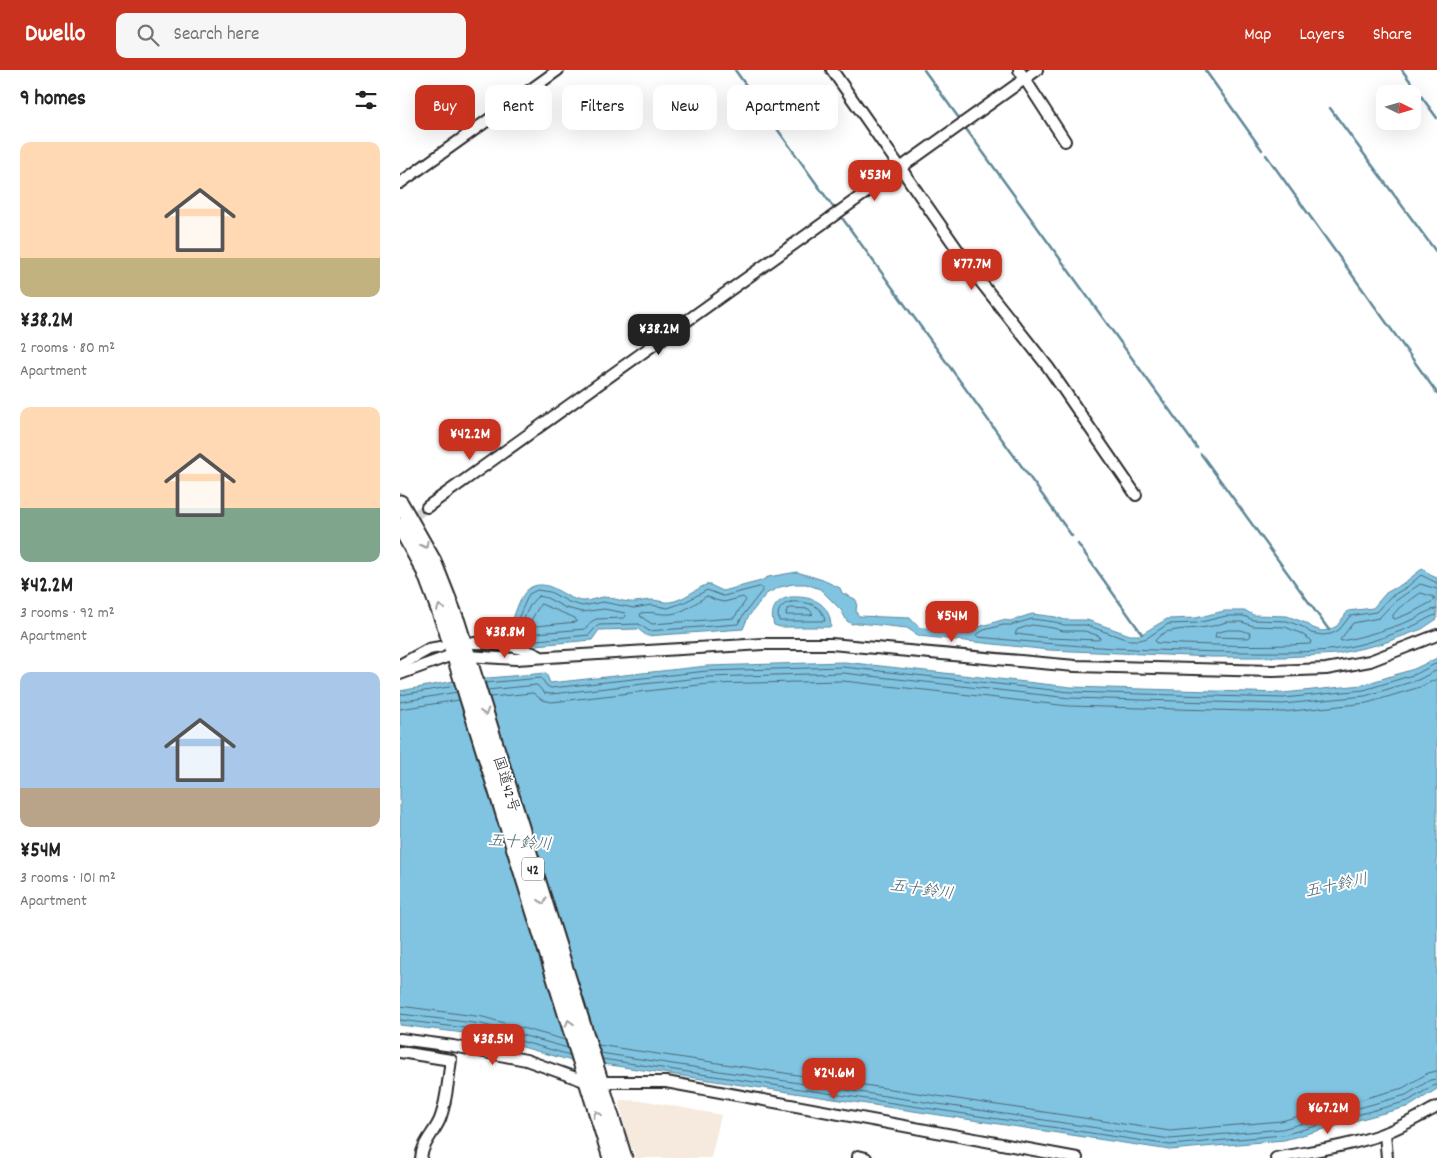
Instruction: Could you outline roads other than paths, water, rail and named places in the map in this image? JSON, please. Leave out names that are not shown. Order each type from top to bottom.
[{"type":"highway","name":"国道42号","points":[[400,503],[434,561],[457,622],[465,658],[592,1076],[611,1158]]},
{"type":"highway","name":"国道42号","points":[[400,526],[425,572],[465,658]]},
{"type":"highway","name":"国道42号","points":[[592,1076],[624,1158]]},
{"type":"street","points":[[400,183],[558,70]]},
{"type":"street","points":[[832,70],[976,276],[1048,367],[1136,495]]},
{"type":"street","points":[[427,507],[900,168],[1022,74],[1037,70]]},
{"type":"street","points":[[1022,74],[1065,141]]},
{"type":"street","points":[[400,674],[465,658],[542,658],[763,644],[831,644],[1075,666],[1308,670],[1326,669],[1370,661],[1437,635]]},
{"type":"street","points":[[465,658],[491,643],[531,652],[542,658]]},
{"type":"street","points":[[400,666],[429,649],[440,647]]},
{"type":"street","points":[[400,1039],[503,1055],[592,1076],[666,1082],[1077,1158]]},
{"type":"street","points":[[400,1052],[451,1060],[441,1116],[437,1127],[421,1154],[421,1158]]},
{"type":"street","points":[[1276,1158],[1363,1140],[1408,1123],[1437,1107]]},
{"type":"street","points":[[1385,1133],[1387,1158]]},
{"type":"street","points":[[858,1158],[858,1156],[866,1158]]},
{"type":"water","points":[[1423,568],[1430,575],[1437,578],[1437,619],[1422,629],[1381,644],[1337,654],[1284,657],[1212,657],[1049,650],[919,636],[907,628],[859,623],[852,624],[847,621],[841,610],[820,589],[806,584],[780,587],[766,594],[748,617],[743,629],[647,636],[638,629],[599,630],[592,640],[536,645],[485,636],[484,628],[507,629],[524,594],[534,586],[547,586],[572,598],[584,601],[603,597],[629,602],[651,600],[668,602],[680,599],[708,584],[723,591],[761,581],[768,577],[797,572],[823,580],[840,588],[842,593],[855,599],[857,602],[856,612],[859,616],[910,618],[922,628],[940,625],[949,629],[975,628],[1002,620],[1010,621],[1032,614],[1065,620],[1087,620],[1130,635],[1140,635],[1167,619],[1196,618],[1224,611],[1246,611],[1253,615],[1287,616],[1322,631],[1337,626],[1348,611],[1373,608],[1386,593],[1404,583]]},
{"type":"water","points":[[785,598],[812,599],[818,602],[827,612],[831,627],[780,627],[774,625],[772,615],[775,606]]},
{"type":"water","name":"五十鈴川","points":[[1437,658],[1437,1089],[1410,1106],[1284,1140],[1170,1150],[610,1065],[572,1061],[480,1035],[400,1025],[400,691],[454,681],[546,673],[550,683],[707,666],[844,662],[1071,687],[1283,693],[1362,685],[1414,669]]},
{"type":"waterway","points":[[735,70],[836,211]]},
{"type":"waterway","points":[[924,70],[961,121]]},
{"type":"waterway","points":[[1205,70],[1262,150]]},
{"type":"waterway","points":[[1402,70],[1437,118]]},
{"type":"waterway","points":[[1330,108],[1437,253]]},
{"type":"waterway","points":[[964,126],[1197,448]]},
{"type":"waterway","points":[[1266,155],[1437,393]]},
{"type":"waterway","points":[[840,215],[1072,536]]},
{"type":"waterway","points":[[1201,454],[1329,630]]},
{"type":"waterway","points":[[1078,544],[1142,634]]},
{"type":"tunnel","points":[[405,523],[427,507]]}]
